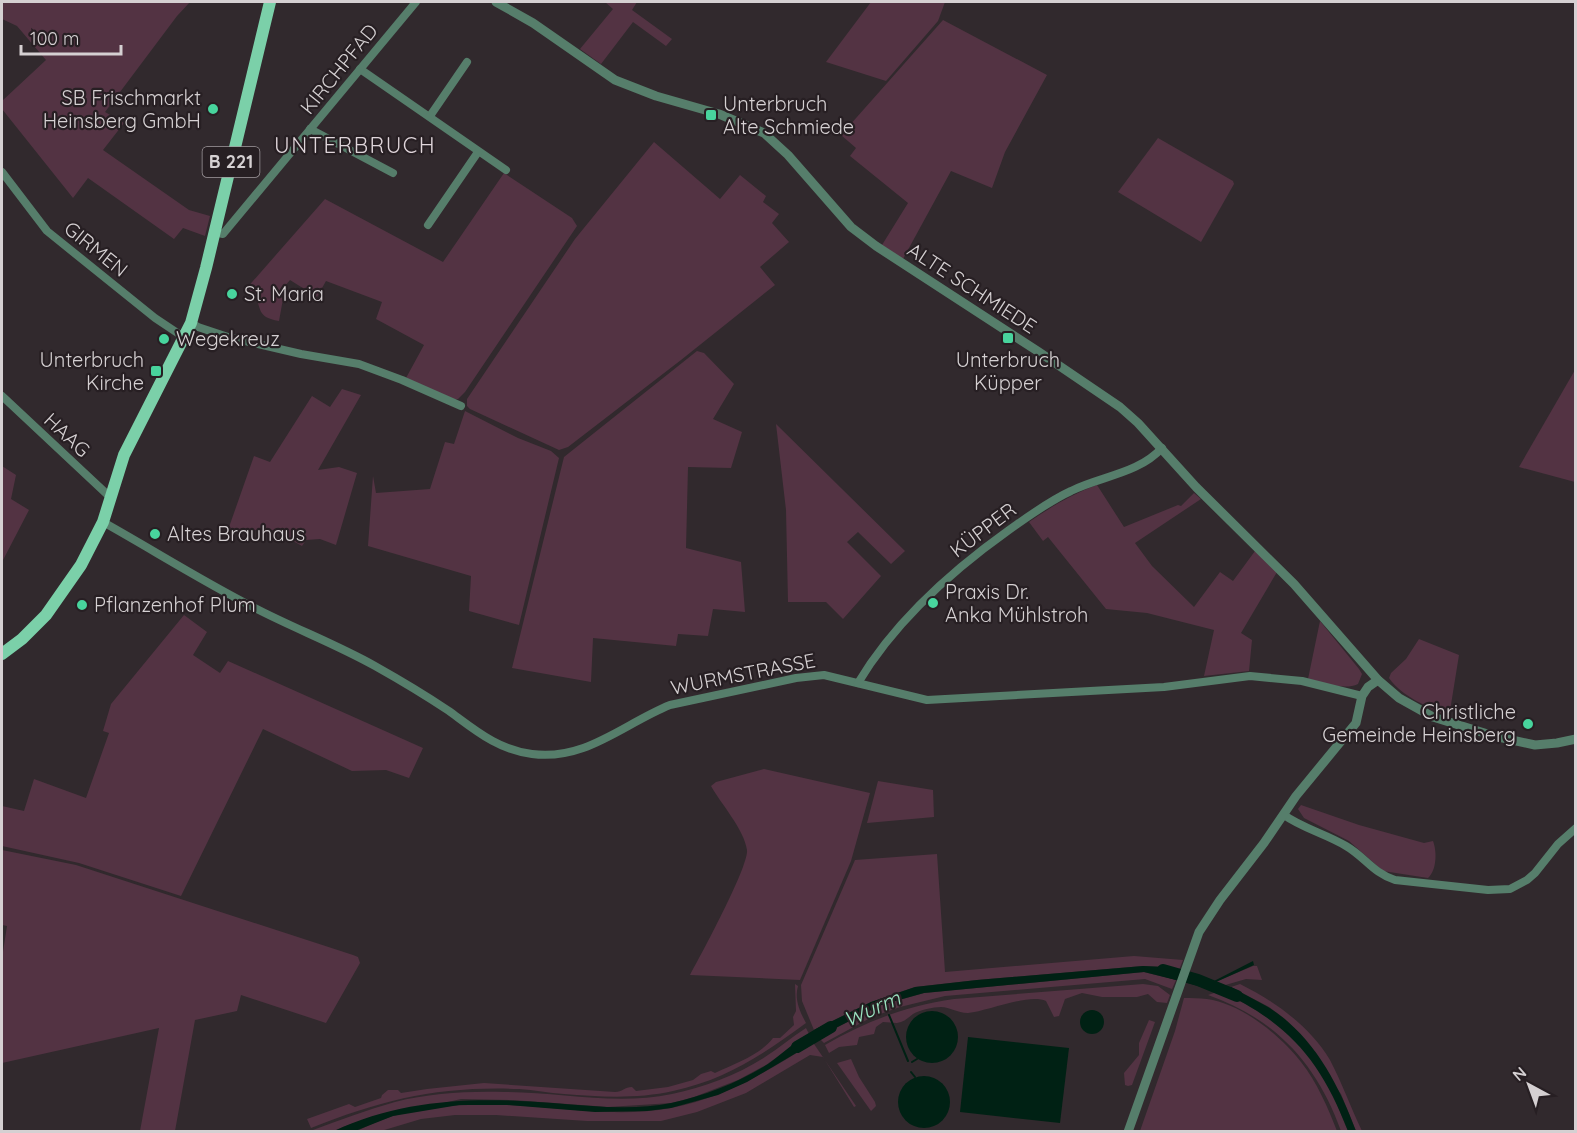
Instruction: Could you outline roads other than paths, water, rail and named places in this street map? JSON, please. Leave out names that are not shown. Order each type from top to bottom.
[{"type":"main road","name":"B 221","points":[[2,654],[27,635],[53,607],[81,565],[103,522],[124,455],[191,323],[270,2]]},
{"type":"street","name":"KIRCHPFAD","points":[[215,232],[223,234],[416,2]]},
{"type":"street","name":"ALTE SCHMIEDE","points":[[496,2],[533,22],[615,80],[656,96],[729,117],[764,133],[788,155],[851,227],[860,234],[1120,407],[1138,423],[1196,487],[1294,584],[1378,680],[1399,698],[1417,709],[1470,729],[1534,745],[1575,739]]},
{"type":"street","points":[[430,116],[467,62]]},
{"type":"street","points":[[360,69],[506,170]]},
{"type":"street","name":"KIRCHPFAD","points":[[310,129],[393,173]]},
{"type":"street","points":[[429,225],[478,152]]},
{"type":"street","name":"GIRMEN","points":[[2,172],[47,231],[155,318],[179,334],[185,335]]},
{"type":"street","points":[[191,323],[228,337],[301,354],[359,364],[461,406]]},
{"type":"street","name":"HAAG","points":[[2,396],[110,497]]},
{"type":"street","name":"KÜPPER","points":[[858,683],[890,636],[940,584],[983,549],[1037,510],[1071,490],[1144,464],[1161,448]]},
{"type":"street","name":"WURMSTRASSE","points":[[103,522],[246,604],[369,662],[427,696],[475,732],[511,750],[532,754],[549,755],[577,751],[607,739],[654,711],[670,705],[796,678],[824,675],[927,699],[1164,687],[1250,676],[1302,681],[1362,696]]},
{"type":"street","points":[[1128,1131],[1199,932],[1296,796],[1356,723],[1362,696],[1368,687],[1378,680]]},
{"type":"street","points":[[1284,815],[1348,847],[1386,877],[1488,890],[1510,888],[1527,880],[1575,828]]},
{"type":"water","points":[[1253,961],[1254,965],[1216,982],[1222,986],[1211,990],[1188,983],[1191,974],[1214,981]]},
{"type":"water","points":[[1143,966],[1179,970],[1176,980],[1144,972],[924,993],[881,1005],[818,1037],[814,1030],[871,1002],[915,987]]},
{"type":"water","points":[[1231,987],[1268,1007],[1298,1031],[1332,1078],[1356,1131],[1348,1131],[1326,1084],[1300,1047],[1265,1017],[1220,991]]},
{"type":"water","points":[[1092,1010],[1100,1014],[1104,1022],[1100,1030],[1092,1034],[1084,1030],[1080,1022],[1084,1014]]},
{"type":"water","points":[[927,1011],[937,1011],[951,1018],[958,1037],[951,1056],[937,1063],[927,1063],[917,1059],[910,1052],[906,1042],[906,1032],[910,1022],[917,1015]]},
{"type":"water","points":[[809,1034],[812,1041],[808,1046],[747,1082],[718,1095],[671,1108],[595,1112],[507,1105],[459,1105],[393,1116],[355,1131],[334,1131],[387,1112],[441,1102],[497,1100],[627,1107],[671,1103],[709,1092],[746,1077]]},
{"type":"water","points":[[968,1037],[1069,1048],[1060,1123],[960,1112]]},
{"type":"water","points":[[919,1076],[929,1076],[943,1083],[950,1102],[943,1121],[929,1128],[919,1128],[909,1124],[902,1117],[898,1107],[898,1097],[902,1087],[909,1080]]},
{"type":"waterway","name":"Wurm","points":[[1163,970],[1198,980],[1237,996]]},
{"type":"waterway","points":[[889,1015],[908,1061]]},
{"type":"waterway","name":"Wurm","points":[[797,1047],[831,1027]]},
{"type":"waterway","points":[[912,1062],[917,1059]]},
{"type":"waterway","points":[[911,1072],[915,1077]]},
{"type":"place","name":"SB Frischmarkt Heinsberg GmbH","points":[[213,109]]},
{"type":"place","name":"Unterbruch Alte Schmiede","points":[[711,115]]},
{"type":"place","name":"St. Maria","points":[[232,294]]},
{"type":"place","name":"Unterbruch Küpper","points":[[1008,338]]},
{"type":"place","name":"Wegekreuz","points":[[164,339]]},
{"type":"place","name":"Unterbruch Kirche","points":[[156,371]]},
{"type":"place","name":"Altes Brauhaus","points":[[155,534]]},
{"type":"place","name":"Praxis Dr. Anka Mühlstroh","points":[[933,603]]},
{"type":"place","name":"Pflanzenhof Plum","points":[[82,605]]},
{"type":"place","name":"Christliche Gemeinde Heinsberg","points":[[1528,724]]},
{"type":"district","name":"UNTERBRUCH","points":[[355,145]]}]
